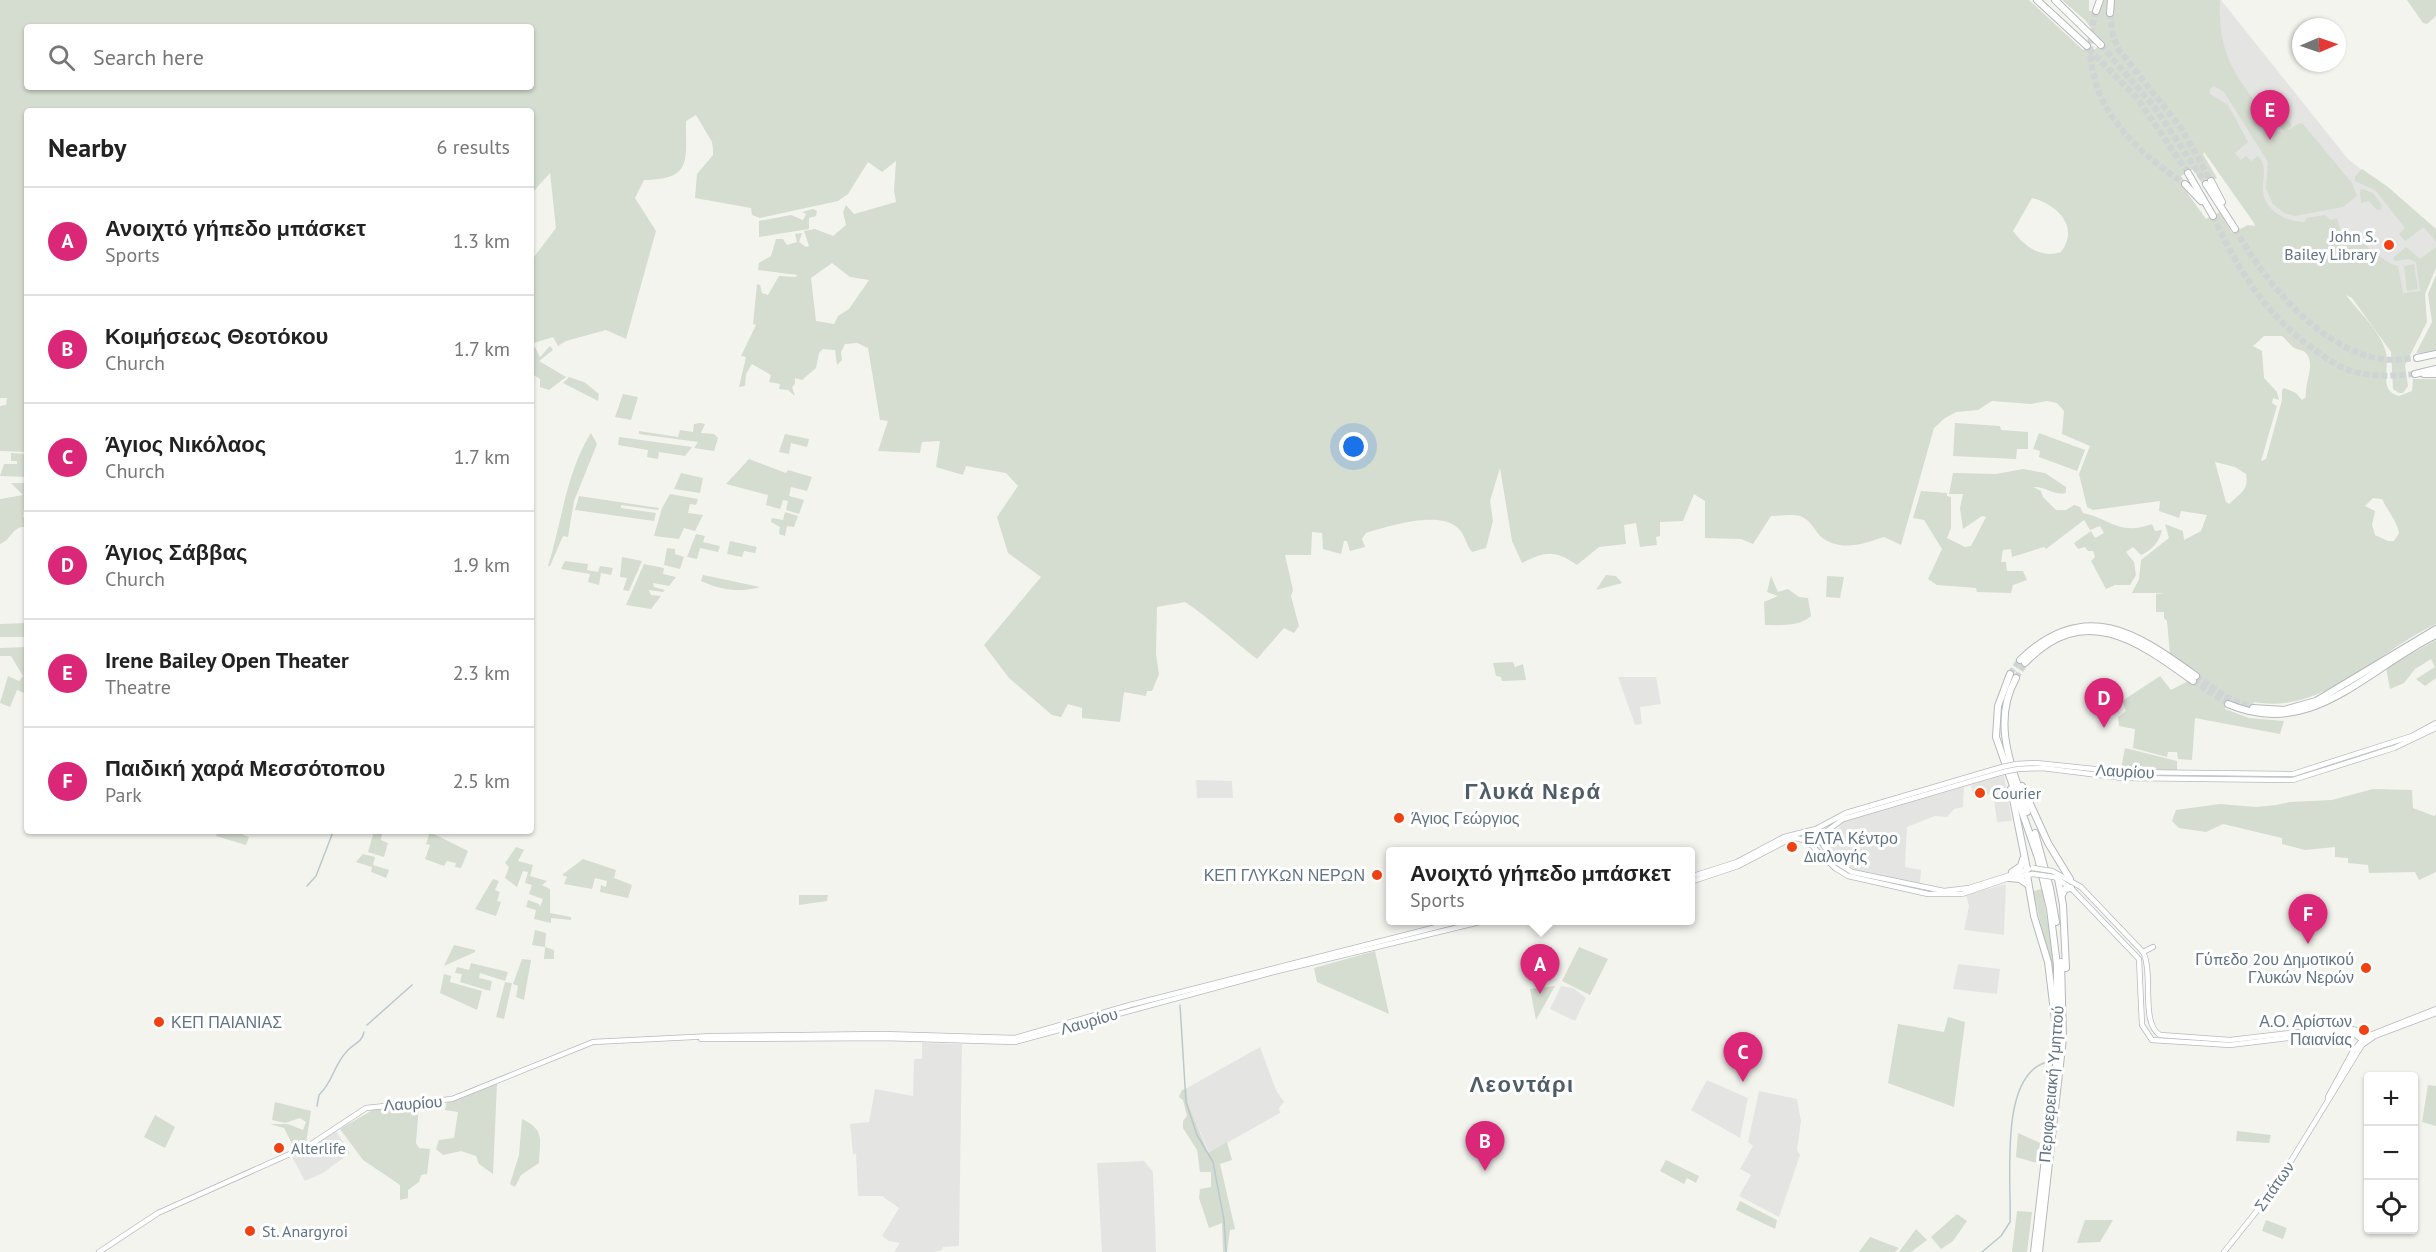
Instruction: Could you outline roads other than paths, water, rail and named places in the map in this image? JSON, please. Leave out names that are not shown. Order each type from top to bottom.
[{"type":"highway","points":[[2037,0],[2087,46]]},
{"type":"highway","points":[[2055,0],[2101,45]]},
{"type":"highway","points":[[2096,10],[2100,0]]},
{"type":"highway","points":[[2110,13],[2111,0]]},
{"type":"highway","points":[[2185,184],[2213,216],[2188,173]]},
{"type":"highway","points":[[2208,182],[2235,229]]},
{"type":"highway","points":[[2417,358],[2436,355]]},
{"type":"highway","points":[[2436,369],[2415,374],[2436,374]]},
{"type":"highway","points":[[2023,662],[2045,639],[2064,631],[2085,627],[2130,635],[2159,649],[2195,678]]},
{"type":"highway","points":[[2253,708],[2284,710],[2316,701],[2436,628]]},
{"type":"highway","points":[[2228,704],[2250,713],[2272,716],[2313,708],[2436,636]]},
{"type":"highway","name":"Περιφερειακή Υμηττού","points":[[2034,1252],[2058,1034],[2054,936],[2038,858],[2003,766],[1996,736],[1996,717],[2001,695],[2013,676],[2003,715],[2005,743],[2015,765],[2043,859],[2055,910],[2064,992],[2063,1038],[2039,1252]]},
{"type":"highway","points":[[2015,765],[2059,862],[2070,879]]},
{"type":"highway","points":[[2003,766],[2013,797],[2024,855],[2030,871],[2028,885],[2048,962],[2054,999],[2055,1044],[2052,1092]]},
{"type":"highway","points":[[2024,855],[2021,866],[2011,875],[2028,885]]},
{"type":"highway","points":[[2059,862],[2056,875],[2062,896],[2066,988],[2063,1038]]},
{"type":"highway","points":[[2062,896],[2065,889],[2071,888]]},
{"type":"main road","name":"Λαυρίου","points":[[1695,876],[1743,859],[1788,835],[1816,829],[1846,813],[2003,766],[2036,763],[2123,772],[2295,774],[2410,736],[2436,723]]},
{"type":"main road","name":"Λαυρίου","points":[[2015,765],[2123,778],[2293,780],[2394,748],[2436,728]]},
{"type":"main road","name":"Λαυρίου","points":[[1824,836],[1832,826],[1847,818],[2003,766]]},
{"type":"main road","points":[[1816,829],[1824,836],[1822,843],[1832,858],[1846,869],[1929,889],[1944,891],[1969,888],[2030,871],[2070,879],[2081,887],[2143,952],[2148,964],[2151,1025],[2155,1032],[2162,1036],[2238,1040],[2341,1027],[2353,1029],[2365,1040]]},
{"type":"main road","points":[[1810,831],[1810,843],[1836,868],[1848,876],[1928,894],[1953,895],[1971,892],[2011,875]]},
{"type":"main road","points":[[1695,880],[1738,866],[1790,839],[1822,843]]},
{"type":"main road","points":[[2056,875],[2137,956],[2141,981],[2142,1025],[2152,1040],[2166,1043],[2248,1043],[2341,1031],[2349,1031],[2365,1040]]},
{"type":"main road","name":"Λαυρίου","points":[[99,1252],[158,1213],[310,1145],[368,1107],[452,1100],[599,1040],[883,1034],[1015,1038],[1151,1000],[1448,925]]},
{"type":"main road","name":"Λαυρίου","points":[[681,1038],[713,1040],[884,1038],[1015,1042],[1266,974],[1471,925]]},
{"type":"main road","points":[[2143,952],[2153,947]]},
{"type":"main road","points":[[2135,968],[2141,981]]},
{"type":"main road","points":[[2365,1040],[2436,1011]]},
{"type":"main road","name":"Σπάτων","points":[[2224,1252],[2272,1192],[2365,1040]]},
{"type":"main road","points":[[152,1206],[158,1213]]},
{"type":"waterway","points":[[307,886],[316,876],[332,834]]},
{"type":"waterway","points":[[367,1025],[412,985]]},
{"type":"waterway","points":[[1180,1005],[1186,1102],[1197,1135],[1213,1162],[1224,1220],[1226,1252]]},
{"type":"waterway","points":[[317,1106],[319,1095],[328,1084],[339,1061],[360,1040],[364,1032]]},
{"type":"waterway","points":[[1982,1252],[2001,1236],[2010,1222],[2010,1157],[2014,1108],[2021,1087],[2031,1071],[2047,1062]]},
{"type":"tunnel","points":[[2096,11],[2091,39],[2092,66],[2098,90],[2109,112],[2142,151],[2185,184]]},
{"type":"tunnel","points":[[2110,13],[2113,36],[2119,50],[2181,128],[2211,181]]},
{"type":"tunnel","points":[[2101,45],[2156,109],[2206,184]]},
{"type":"tunnel","points":[[2089,49],[2137,98],[2188,173]]},
{"type":"tunnel","points":[[2213,216],[2232,254],[2255,290],[2298,337],[2329,360],[2349,370],[2362,374],[2392,376],[2415,374]]},
{"type":"tunnel","points":[[2235,229],[2277,290],[2295,309],[2335,341],[2357,352],[2380,359],[2417,358]]},
{"type":"tunnel","points":[[2010,674],[2020,660]]},
{"type":"tunnel","points":[[2016,678],[2025,663]]},
{"type":"tunnel","points":[[2196,676],[2226,697],[2253,708]]},
{"type":"tunnel","points":[[2193,681],[2228,704]]},
{"type":"place","name":"Irene Bailey Open Theater","points":[[2270,140]]},
{"type":"place","name":"John S. Bailey Library","points":[[2389,245]]},
{"type":"place","name":"Άγιος Σάββας","points":[[2104,728]]},
{"type":"place","name":"Courier","points":[[1980,793]]},
{"type":"place","name":"Άγιος Γεώργιος","points":[[1399,818]]},
{"type":"place","name":"ΕΛΤΑ Κέντρο Διαλογής","points":[[1792,847]]},
{"type":"place","name":"ΚΕΠ ΓΛΥΚΩΝ ΝΕΡΩΝ","points":[[1377,875]]},
{"type":"place","name":"Παιδική χαρά Μεσσότοπου","points":[[2308,944]]},
{"type":"place","name":"Γύπεδο 2ου Δημοτικού Γλυκών Νερών","points":[[2366,968]]},
{"type":"place","name":"Ανοιχτό γήπεδο μπάσκετ","points":[[1540,994]]},
{"type":"place","name":"ΚΕΠ ΠΑΙΑΝΙΑΣ","points":[[159,1022]]},
{"type":"place","name":"Α.Ο. Αρίστων Παιανίας","points":[[2364,1030]]},
{"type":"place","name":"Άγιος Νικόλαος","points":[[1743,1082]]},
{"type":"place","name":"Alterlife","points":[[279,1148]]},
{"type":"place","name":"Κοιμήσεως Θεοτόκου","points":[[1485,1171]]},
{"type":"place","name":"St. Anargyroi","points":[[250,1231]]},
{"type":"district","name":"Γλυκά Νερά","points":[[1533,791]]},
{"type":"district","name":"Λεοντάρι","points":[[1522,1084]]}]
